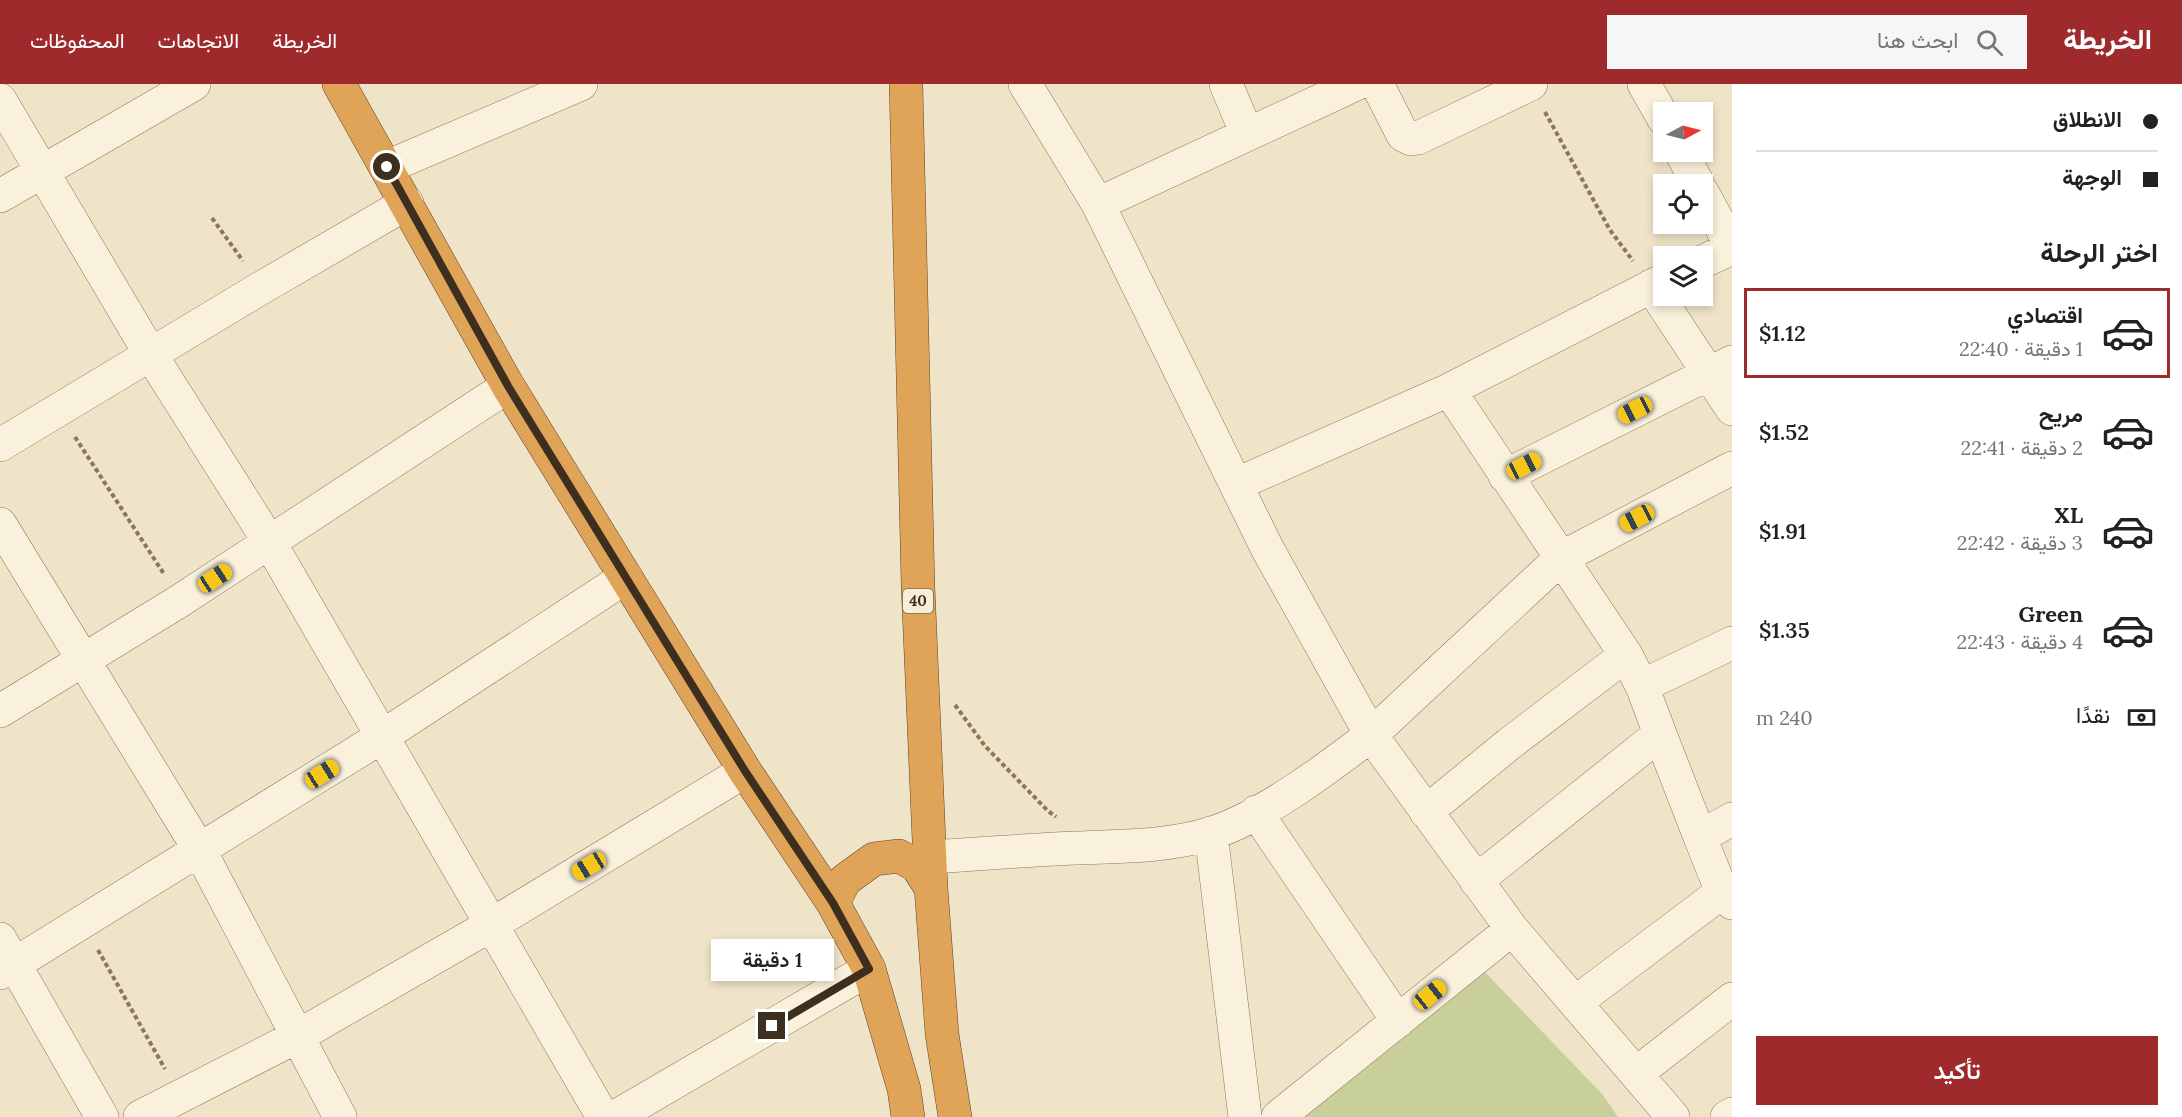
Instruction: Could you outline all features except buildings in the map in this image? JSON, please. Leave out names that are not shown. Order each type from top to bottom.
[{"type":"highway","points":[[339,84],[408,203],[508,386],[745,771],[833,903],[869,969],[904,1089],[908,1117]]},
{"type":"highway","name":"40","points":[[906,84],[918,586],[930,872],[942,1034],[955,1117]]},
{"type":"highway","points":[[833,903],[845,880],[874,859],[899,856],[930,872]]},
{"type":"street","points":[[0,196],[194,84]]},
{"type":"street","points":[[387,167],[581,84]]},
{"type":"street","points":[[1025,84],[1098,204],[1267,548],[1371,735],[1512,929],[1673,1117]]},
{"type":"street","points":[[1226,84],[1246,134]]},
{"type":"street","points":[[1098,204],[1356,85],[1403,135],[1411,139],[1418,138],[1531,84]]},
{"type":"street","points":[[1644,84],[1654,102]]},
{"type":"street","points":[[0,100],[151,354],[270,543],[603,1117]]},
{"type":"street","points":[[0,445],[261,288],[408,203]]},
{"type":"street","points":[[1713,213],[1732,248],[1713,257]]},
{"type":"street","points":[[1236,484],[1449,390],[1653,285]]},
{"type":"street","points":[[1674,306],[1720,367],[1732,409]]},
{"type":"street","points":[[1505,476],[1720,367]]},
{"type":"street","points":[[0,711],[178,602],[508,386]]},
{"type":"street","points":[[1449,390],[1626,655],[1642,686],[1700,837],[1727,898],[1576,1002]]},
{"type":"street","points":[[930,872],[1157,844],[1211,833],[1256,812],[1322,771],[1371,735],[1561,558],[1732,468]]},
{"type":"street","points":[[0,524],[199,849],[340,1117]]},
{"type":"street","points":[[102,1117],[5,959],[82,922],[383,736],[626,577]]},
{"type":"street","points":[[1642,686],[1731,647]]},
{"type":"street","points":[[1426,812],[1509,744],[1626,655]]},
{"type":"street","points":[[1476,881],[1660,734]]},
{"type":"street","points":[[140,1117],[298,1036],[490,925],[745,771]]},
{"type":"street","points":[[1256,812],[1398,1021]]},
{"type":"street","points":[[1700,837],[1732,819]]},
{"type":"street","points":[[1211,833],[1245,1117]]},
{"type":"street","points":[[1278,1117],[1512,929]]},
{"type":"street","points":[[615,1117],[869,969]]},
{"type":"street","points":[[1636,1073],[1732,999]]},
{"type":"street","points":[[1727,1117],[1732,1114]]},
{"type":"path","points":[[1531,84],[1610,231],[1653,279]]},
{"type":"path","points":[[212,218],[261,288]]},
{"type":"path","points":[[57,410],[161,568],[178,602]]},
{"type":"path","points":[[952,697],[985,746],[1047,810],[1062,821]]},
{"type":"path","points":[[82,922],[180,1096]]},
{"type":"green space","points":[[1485,972],[1603,1095],[1618,1117],[1285,1117]]},
{"type":"route","points":[[387,167],[508,386],[745,771],[833,903],[869,969],[772,1026]]}]
